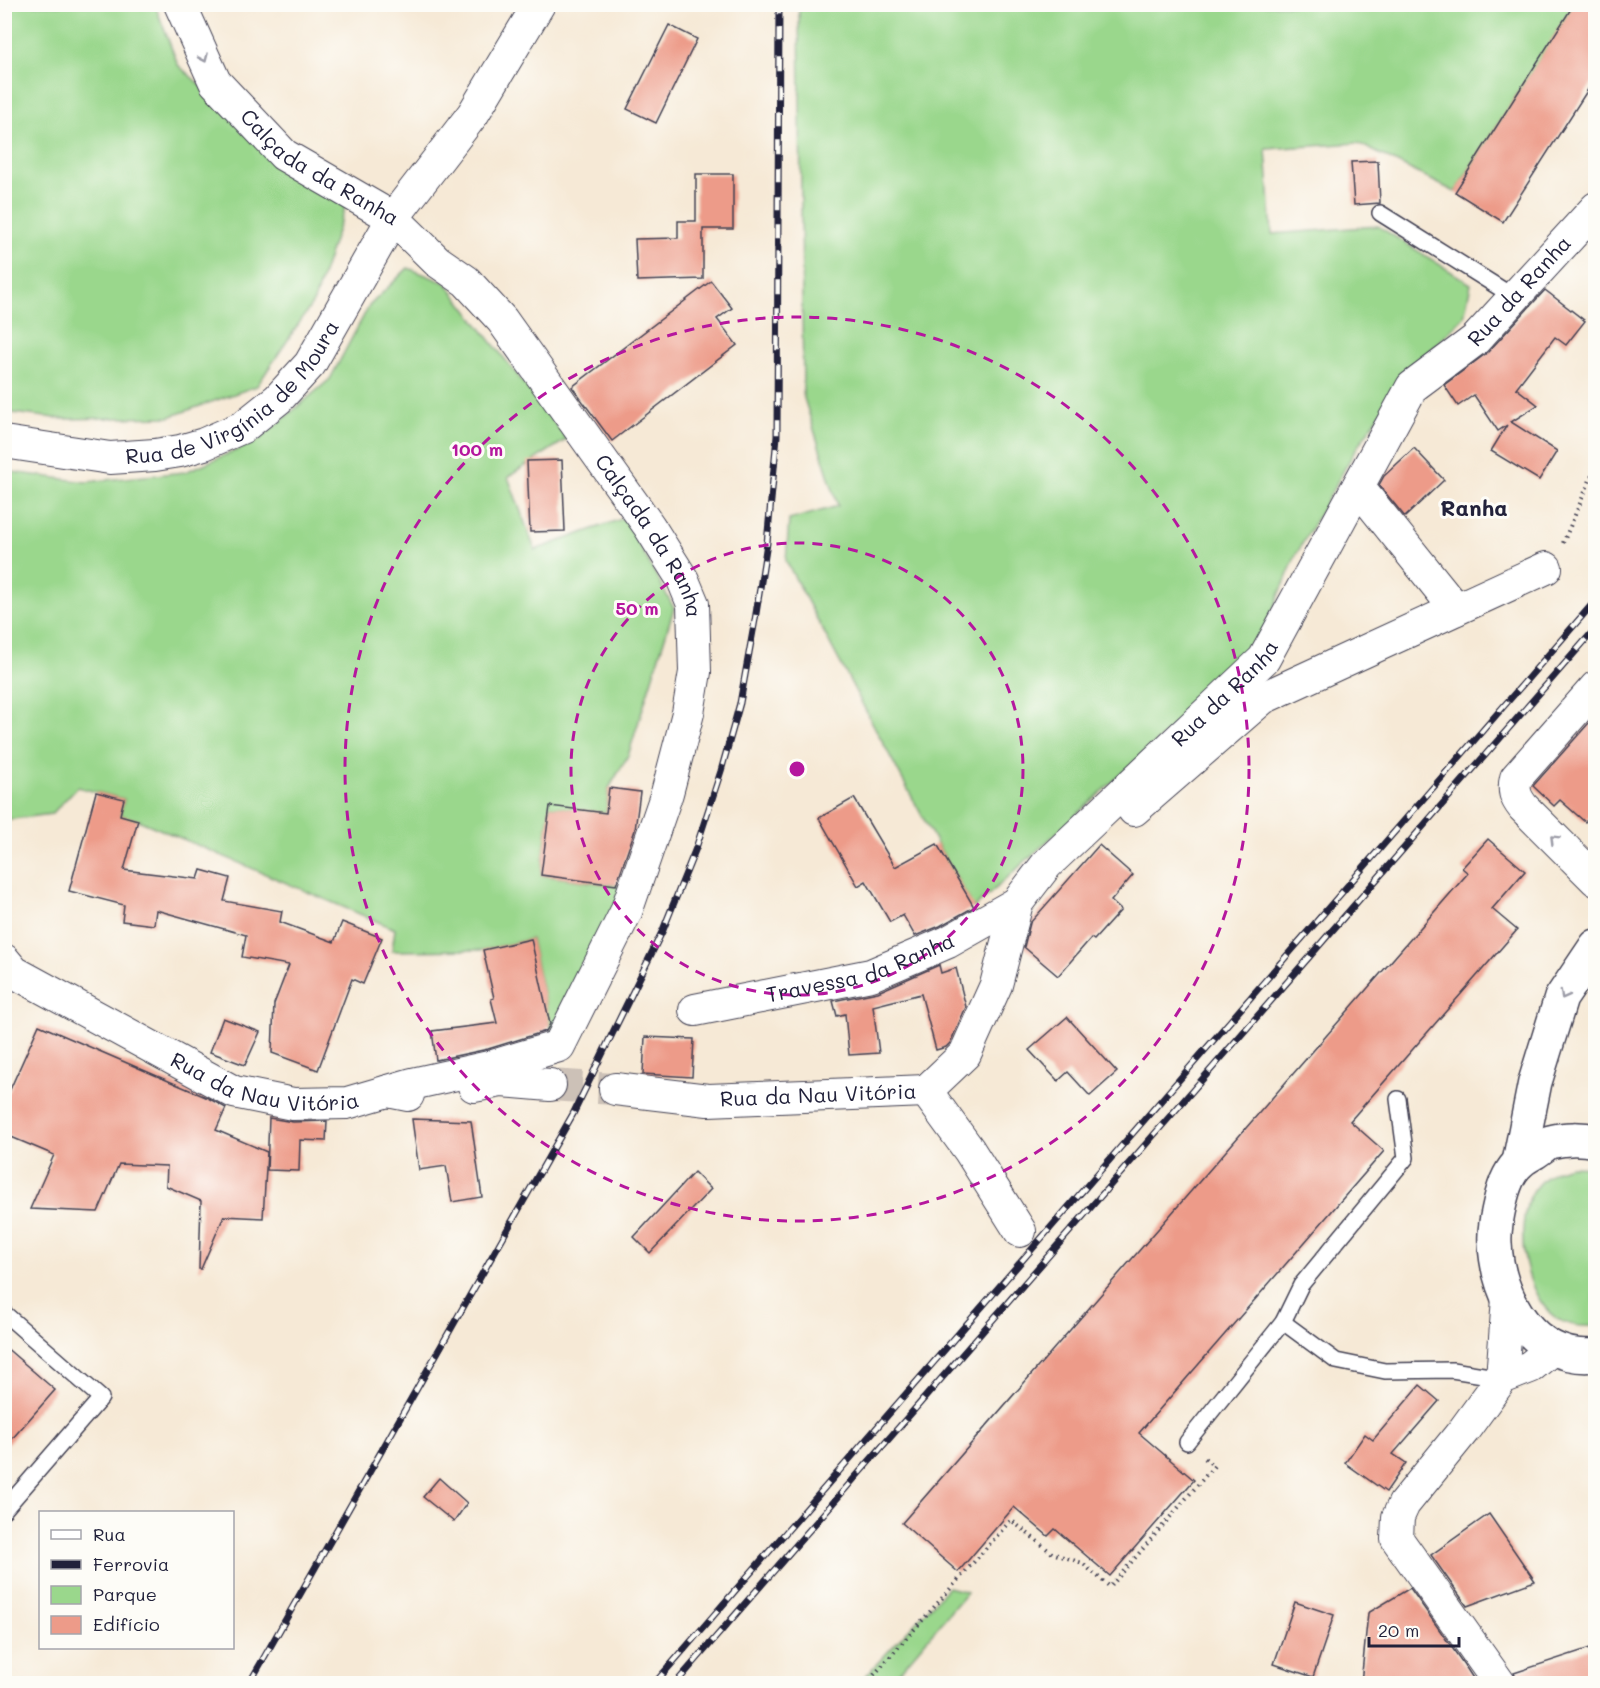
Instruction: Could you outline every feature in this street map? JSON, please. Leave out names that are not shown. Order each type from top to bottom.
[{"type":"main road","points":[[1592,1360],[1552,1349],[1525,1327],[1508,1298],[1497,1264],[1495,1223],[1503,1191],[1519,1162],[1535,1082],[1561,998],[1596,946]]},
{"type":"main road","points":[[1519,1162],[1548,1142],[1586,1139],[1596,1141]]},
{"type":"street","name":"Calçada da Ranha","points":[[180,4],[215,82],[284,155],[393,218],[436,261],[466,281],[502,320],[649,526],[683,580],[693,604],[695,672],[688,713],[667,793],[626,912],[565,1035],[493,1066],[388,1091]]},
{"type":"street","name":"Rua de Virgínia de Moura","points":[[4,442],[110,458],[155,455],[204,444],[243,427],[278,399],[310,364],[393,218],[472,114],[539,4]]},
{"type":"street","name":"Rua da Ranha","points":[[926,1091],[965,1054],[996,986],[1017,903],[1047,864],[1264,658],[1412,387],[1475,340],[1596,208]]},
{"type":"street","points":[[1358,487],[1456,609]]},
{"type":"street","name":"Rua da Ranha","points":[[1047,864],[1101,837],[1263,698],[1546,568]]},
{"type":"street","points":[[1596,687],[1516,778],[1514,787],[1516,798],[1523,807],[1596,880]]},
{"type":"street","name":"Travessa da Ranha","points":[[695,1010],[871,975],[948,942],[1017,903]]},
{"type":"street","name":"Rua da Nau Vitória","points":[[4,960],[15,972],[234,1092],[293,1104],[304,1104],[347,1103],[388,1091],[414,1097],[501,1081],[550,1085]]},
{"type":"street","name":"Rua da Nau Vitória","points":[[615,1089],[708,1100],[926,1091],[969,1150],[1020,1231]]},
{"type":"street","points":[[1500,1683],[1397,1539],[1398,1517],[1404,1504],[1464,1430],[1502,1378],[1508,1298]]},
{"type":"street","points":[[1502,1378],[1530,1367],[1552,1349]]},
{"type":"lane","points":[[1380,213],[1514,297]]},
{"type":"lane","points":[[1187,1442],[1282,1322],[1301,1285],[1406,1158],[1398,1099]]},
{"type":"lane","points":[[4,1313],[101,1398],[4,1510]]},
{"type":"lane","points":[[1282,1322],[1336,1361],[1385,1371],[1452,1370],[1502,1378]]},
{"type":"path","points":[[1546,568],[1565,539],[1596,466]]},
{"type":"path","points":[[866,1683],[1011,1520],[1052,1552],[1082,1563],[1110,1587],[1214,1466],[1187,1442]]},
{"type":"green space","points":[[5,5],[155,5],[178,65],[302,175],[346,204],[314,301],[257,386],[169,417],[63,419],[5,412]]},
{"type":"green space","points":[[799,5],[1574,5],[1455,192],[1358,143],[1266,149],[1272,234],[1378,226],[1471,284],[1464,317],[1408,373],[1356,449],[1296,555],[1265,629],[1218,686],[974,908],[937,844],[786,561],[789,520],[838,506],[803,395]]},
{"type":"green space","points":[[408,268],[446,283],[567,439],[508,477],[535,550],[624,518],[674,608],[628,756],[609,788],[606,813],[550,806],[541,875],[627,887],[554,1042],[531,939],[483,950],[392,951],[395,929],[138,820],[120,815],[124,799],[77,787],[52,814],[5,820],[5,471],[86,482],[185,472],[256,442],[330,379],[369,306]]},
{"type":"green space","points":[[1570,1166],[1595,1167],[1595,1326],[1565,1323],[1545,1308],[1536,1294],[1525,1261],[1523,1225],[1531,1195],[1538,1184],[1548,1176]]},
{"type":"green space","points":[[948,1587],[967,1592],[890,1683],[859,1683]]},
{"type":"building","points":[[1574,4],[1596,4],[1596,77],[1503,222],[1455,192]]},
{"type":"building","points":[[669,25],[697,39],[656,123],[627,109]]},
{"type":"building","points":[[1378,161],[1380,203],[1354,205],[1351,162]]},
{"type":"building","points":[[696,174],[733,174],[733,229],[703,229],[703,279],[637,281],[635,239],[678,238],[678,221],[696,221]]},
{"type":"building","points":[[711,281],[732,308],[717,319],[737,345],[612,441],[572,387]]},
{"type":"building","points":[[1545,290],[1585,321],[1566,345],[1555,337],[1516,388],[1538,405],[1511,422],[1557,451],[1539,480],[1491,451],[1507,425],[1498,431],[1474,395],[1458,406],[1444,385],[1488,352]]},
{"type":"building","points":[[1414,448],[1444,480],[1405,517],[1379,485],[1384,476]]},
{"type":"building","points":[[562,460],[565,531],[530,532],[527,461]]},
{"type":"building","points":[[1596,715],[1596,811],[1585,822],[1560,800],[1554,806],[1533,786]]},
{"type":"building","points":[[609,788],[640,792],[635,830],[616,885],[541,875],[550,806],[606,813]]},
{"type":"building","points":[[96,792],[124,799],[120,815],[138,820],[124,870],[198,879],[201,870],[230,878],[224,901],[282,911],[280,922],[334,942],[342,922],[382,938],[363,984],[352,979],[318,1070],[272,1053],[274,1004],[289,965],[242,957],[246,935],[156,910],[154,925],[122,921],[124,905],[69,891]]},
{"type":"building","points":[[854,798],[895,867],[937,844],[974,907],[940,926],[915,936],[903,915],[890,922],[866,881],[858,886],[819,818]]},
{"type":"building","points":[[1488,839],[1525,871],[1492,909],[1517,930],[1350,1121],[1384,1151],[1139,1433],[1194,1480],[1110,1576],[1055,1529],[1048,1536],[1014,1507],[958,1572],[902,1523],[1468,873],[1462,868]]},
{"type":"building","points":[[1099,845],[1133,875],[1111,901],[1121,910],[1094,940],[1091,938],[1058,976],[1024,947],[1030,923]]},
{"type":"building","points":[[531,939],[550,1024],[546,1031],[488,1049],[436,1060],[432,1031],[497,1023],[483,950]]},
{"type":"building","points":[[939,965],[941,973],[956,968],[966,1007],[946,1047],[936,1050],[921,994],[873,1006],[879,1053],[849,1055],[845,1014],[837,1016],[833,1001],[878,992]]},
{"type":"building","points":[[1067,1017],[1117,1072],[1090,1096],[1068,1072],[1058,1081],[1029,1050]]},
{"type":"building","points":[[223,1018],[260,1032],[245,1065],[210,1052]]},
{"type":"building","points":[[39,1025],[208,1098],[226,1108],[216,1130],[267,1152],[263,1218],[224,1216],[201,1269],[199,1269],[201,1201],[166,1186],[167,1166],[119,1164],[98,1212],[30,1209],[54,1155],[4,1134],[4,1103]]},
{"type":"building","points":[[645,1037],[694,1039],[692,1077],[643,1074]]},
{"type":"building","points":[[269,1118],[293,1122],[327,1121],[326,1141],[300,1140],[299,1171],[267,1170]]},
{"type":"building","points":[[412,1119],[471,1121],[482,1197],[452,1202],[446,1166],[419,1170]]},
{"type":"building","points":[[694,1172],[711,1189],[650,1253],[634,1237]]},
{"type":"building","points":[[4,1346],[55,1390],[4,1448]]},
{"type":"building","points":[[1420,1385],[1439,1401],[1393,1454],[1406,1463],[1386,1492],[1345,1463],[1365,1434],[1373,1440]]},
{"type":"building","points":[[439,1478],[467,1503],[454,1522],[423,1497]]},
{"type":"building","points":[[1489,1514],[1535,1581],[1467,1606],[1431,1555]]},
{"type":"building","points":[[1410,1588],[1476,1683],[1361,1683],[1368,1613]]},
{"type":"building","points":[[1295,1602],[1334,1615],[1313,1677],[1274,1664]]},
{"type":"building","points":[[1596,1646],[1596,1683],[1518,1683],[1514,1673]]},
{"type":"tunnel","points":[[550,1085],[615,1089]]},
{"type":"railway","points":[[249,1684],[573,1114],[663,930],[696,848],[721,771],[740,703],[755,620],[767,543],[777,436],[779,4]]},
{"type":"railway","points":[[654,1684],[1596,600]]},
{"type":"railway","points":[[675,1684],[1596,628]]},
{"type":"district","name":"Ranha","points":[[1474,508]]}]
